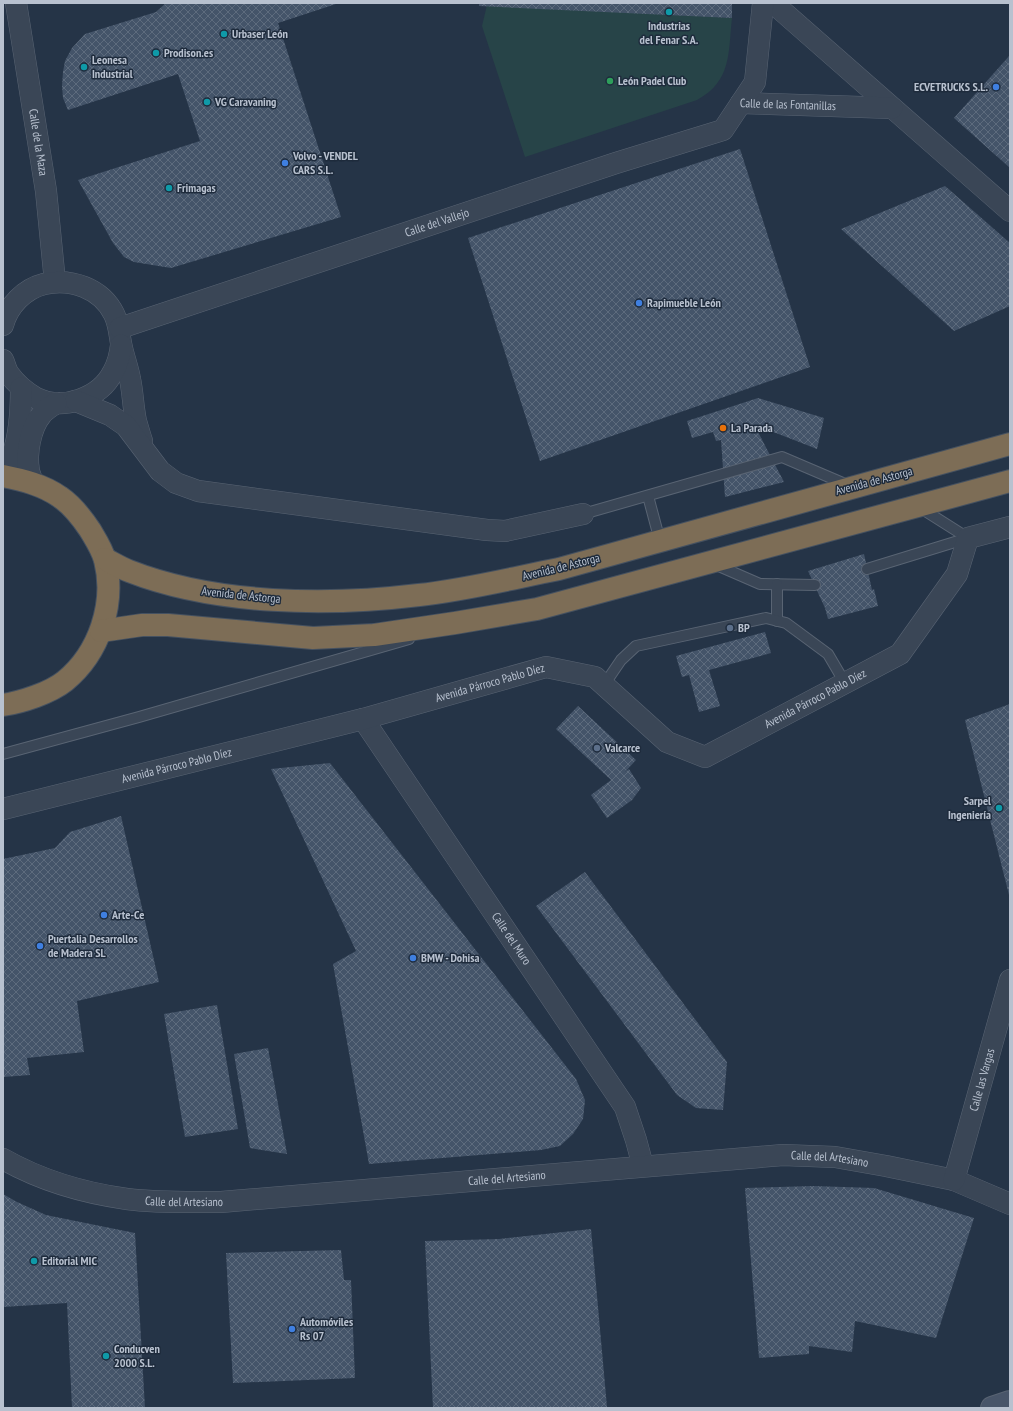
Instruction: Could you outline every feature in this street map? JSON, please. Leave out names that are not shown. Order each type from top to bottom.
[{"type":"highway","name":"Avenida de Astorga","points":[[105,559],[129,571],[160,581],[195,591],[237,597],[315,602],[420,595],[492,583],[559,569],[1010,444]]},
{"type":"highway","points":[[3,476],[33,483],[60,497],[82,518],[98,543],[105,559],[108,578],[107,606],[101,631],[87,658],[64,681],[36,697],[3,705]]},
{"type":"highway","points":[[101,631],[142,625],[168,625],[314,638],[374,635],[455,624],[537,609],[1010,482]]},
{"type":"street","name":"Calle de la Maza","points":[[16,3],[46,191],[55,282]]},
{"type":"street","name":"Calle de las Fontanillas","points":[[741,103],[755,82],[763,3]]},
{"type":"street","points":[[773,3],[1010,211]]},
{"type":"street","name":"Calle de las Fontanillas","points":[[741,103],[892,108]]},
{"type":"street","name":"Calle del Vallejo","points":[[120,336],[616,163],[723,130],[741,103]]},
{"type":"street","points":[[3,325],[10,303],[28,291],[41,285],[55,282],[73,283],[89,289],[103,299],[113,313],[120,336],[130,379],[136,420],[144,452]]},
{"type":"street","points":[[33,483],[29,471],[28,455],[31,438],[36,423],[42,414],[66,402],[91,395],[103,385],[113,373],[119,358],[120,336]]},
{"type":"street","points":[[3,360],[8,373],[21,388],[37,398],[66,402],[110,415],[126,426],[144,452],[160,471],[176,483],[198,491],[487,530],[505,531],[583,514]]},
{"type":"street","points":[[3,476],[13,455],[20,419],[21,388]]},
{"type":"street","points":[[968,538],[1010,527]]},
{"type":"street","name":"Avenida Párroco Pablo Díez","points":[[3,809],[363,719],[546,667],[595,677],[667,742],[705,757],[900,654],[957,574],[968,538]]},
{"type":"street","name":"Calle del Muro","points":[[363,719],[625,1107],[643,1166]]},
{"type":"street","name":"Calle las Vargas","points":[[954,1180],[1010,980]]},
{"type":"street","name":"Calle del Artesiano","points":[[3,1159],[45,1179],[85,1191],[127,1199],[175,1202],[221,1202],[783,1155],[835,1157],[954,1180],[1010,1204]]},
{"type":"street","points":[[992,1408],[1010,1402]]},
{"type":"lane","points":[[583,514],[782,457],[853,487]]},
{"type":"lane","points":[[648,496],[660,541]]},
{"type":"lane","points":[[918,507],[968,538]]},
{"type":"lane","points":[[867,569],[968,538]]},
{"type":"lane","points":[[710,563],[760,584],[815,585]]},
{"type":"lane","points":[[777,584],[777,621]]},
{"type":"lane","points":[[604,685],[621,660],[636,646],[766,618],[786,623],[828,654],[845,683]]},
{"type":"lane","points":[[3,754],[192,702],[455,624]]},
{"type":"green space","name":"León Padel Club","points":[[487,5],[732,18],[726,65],[717,84],[697,100],[525,157],[482,26]]},
{"type":"building","points":[[166,3],[339,3],[278,23],[341,217],[171,268],[134,262],[124,257],[113,243],[78,180],[200,141],[178,74],[68,110],[63,98],[63,72],[65,61],[72,48],[85,34],[156,12]]},
{"type":"building","name":"Industrias del Fenar S.A.","points":[[479,3],[732,3],[732,18],[479,6]]},
{"type":"building","name":"ECVETRUCKS S.L.","points":[[1010,55],[1010,168],[954,118]]},
{"type":"building","name":"Rapimueble León","points":[[740,149],[810,367],[540,461],[468,238]]},
{"type":"building","points":[[945,186],[1010,243],[1010,306],[954,331],[841,229]]},
{"type":"building","points":[[758,398],[824,418],[817,449],[776,433],[757,430],[784,482],[725,497],[721,440],[716,441],[713,432],[692,438],[687,421]]},
{"type":"building","points":[[864,554],[872,590],[874,589],[878,606],[828,619],[825,608],[808,571]]},
{"type":"building","points":[[765,632],[771,653],[709,670],[720,706],[699,712],[689,675],[682,677],[676,656]]},
{"type":"building","name":"Sarpel Ingeniería","points":[[1010,704],[1010,895],[1009,895],[965,720]]},
{"type":"building","points":[[578,706],[636,760],[625,772],[629,769],[641,788],[632,800],[607,818],[591,795],[611,780],[556,729]]},
{"type":"building","name":"BMW - Dohisa","points":[[330,763],[576,1079],[585,1100],[583,1119],[573,1134],[560,1146],[541,1150],[369,1164],[333,964],[356,951],[271,769]]},
{"type":"building","points":[[121,816],[159,982],[77,1001],[84,1052],[27,1058],[30,1075],[3,1077],[3,859],[55,848],[70,832]]},
{"type":"building","points":[[585,872],[727,1062],[723,1110],[696,1108],[677,1095],[536,906]]},
{"type":"building","points":[[217,1005],[238,1129],[185,1137],[164,1014]]},
{"type":"building","points":[[268,1048],[287,1154],[250,1148],[234,1054]]},
{"type":"building","points":[[813,1186],[874,1188],[974,1218],[936,1338],[855,1321],[852,1352],[809,1346],[809,1354],[759,1358],[745,1188]]},
{"type":"building","name":"Conducven 2000 S.L.","points":[[3,1194],[46,1215],[135,1233],[145,1408],[72,1408],[67,1303],[3,1307]]},
{"type":"building","points":[[591,1229],[607,1407],[433,1408],[425,1241],[499,1239]]},
{"type":"building","name":"Automóviles Rs 07","points":[[341,1250],[344,1280],[351,1280],[355,1378],[233,1383],[226,1253]]},
{"type":"place","name":"Industrias del Fenar S.A.","points":[[669,12]]},
{"type":"place","name":"Urbaser León","points":[[224,34]]},
{"type":"place","name":"Prodison.es","points":[[156,53]]},
{"type":"place","name":"Leonesa Industrial","points":[[84,67]]},
{"type":"place","name":"León Padel Club","points":[[610,81]]},
{"type":"place","name":"ECVETRUCKS S.L.","points":[[996,87]]},
{"type":"place","name":"VG Caravaning","points":[[207,102]]},
{"type":"place","name":"Volvo - VENDEL CARS S.L.","points":[[285,163]]},
{"type":"place","name":"Frimagas","points":[[169,188]]},
{"type":"place","name":"Rapimueble León","points":[[639,303]]},
{"type":"place","name":"La Parada","points":[[723,428]]},
{"type":"place","name":"BP","points":[[730,628]]},
{"type":"place","name":"Valcarce","points":[[597,748]]},
{"type":"place","name":"Sarpel Ingeniería","points":[[999,808]]},
{"type":"place","name":"Arte-Ce","points":[[104,915]]},
{"type":"place","name":"Puertalia Desarrollos de Madera SL","points":[[40,946]]},
{"type":"place","name":"BMW - Dohisa","points":[[413,958]]},
{"type":"place","name":"Editorial MIC","points":[[34,1261]]},
{"type":"place","name":"Automóviles Rs 07","points":[[292,1329]]},
{"type":"place","name":"Conducven 2000 S.L.","points":[[106,1356]]}]
